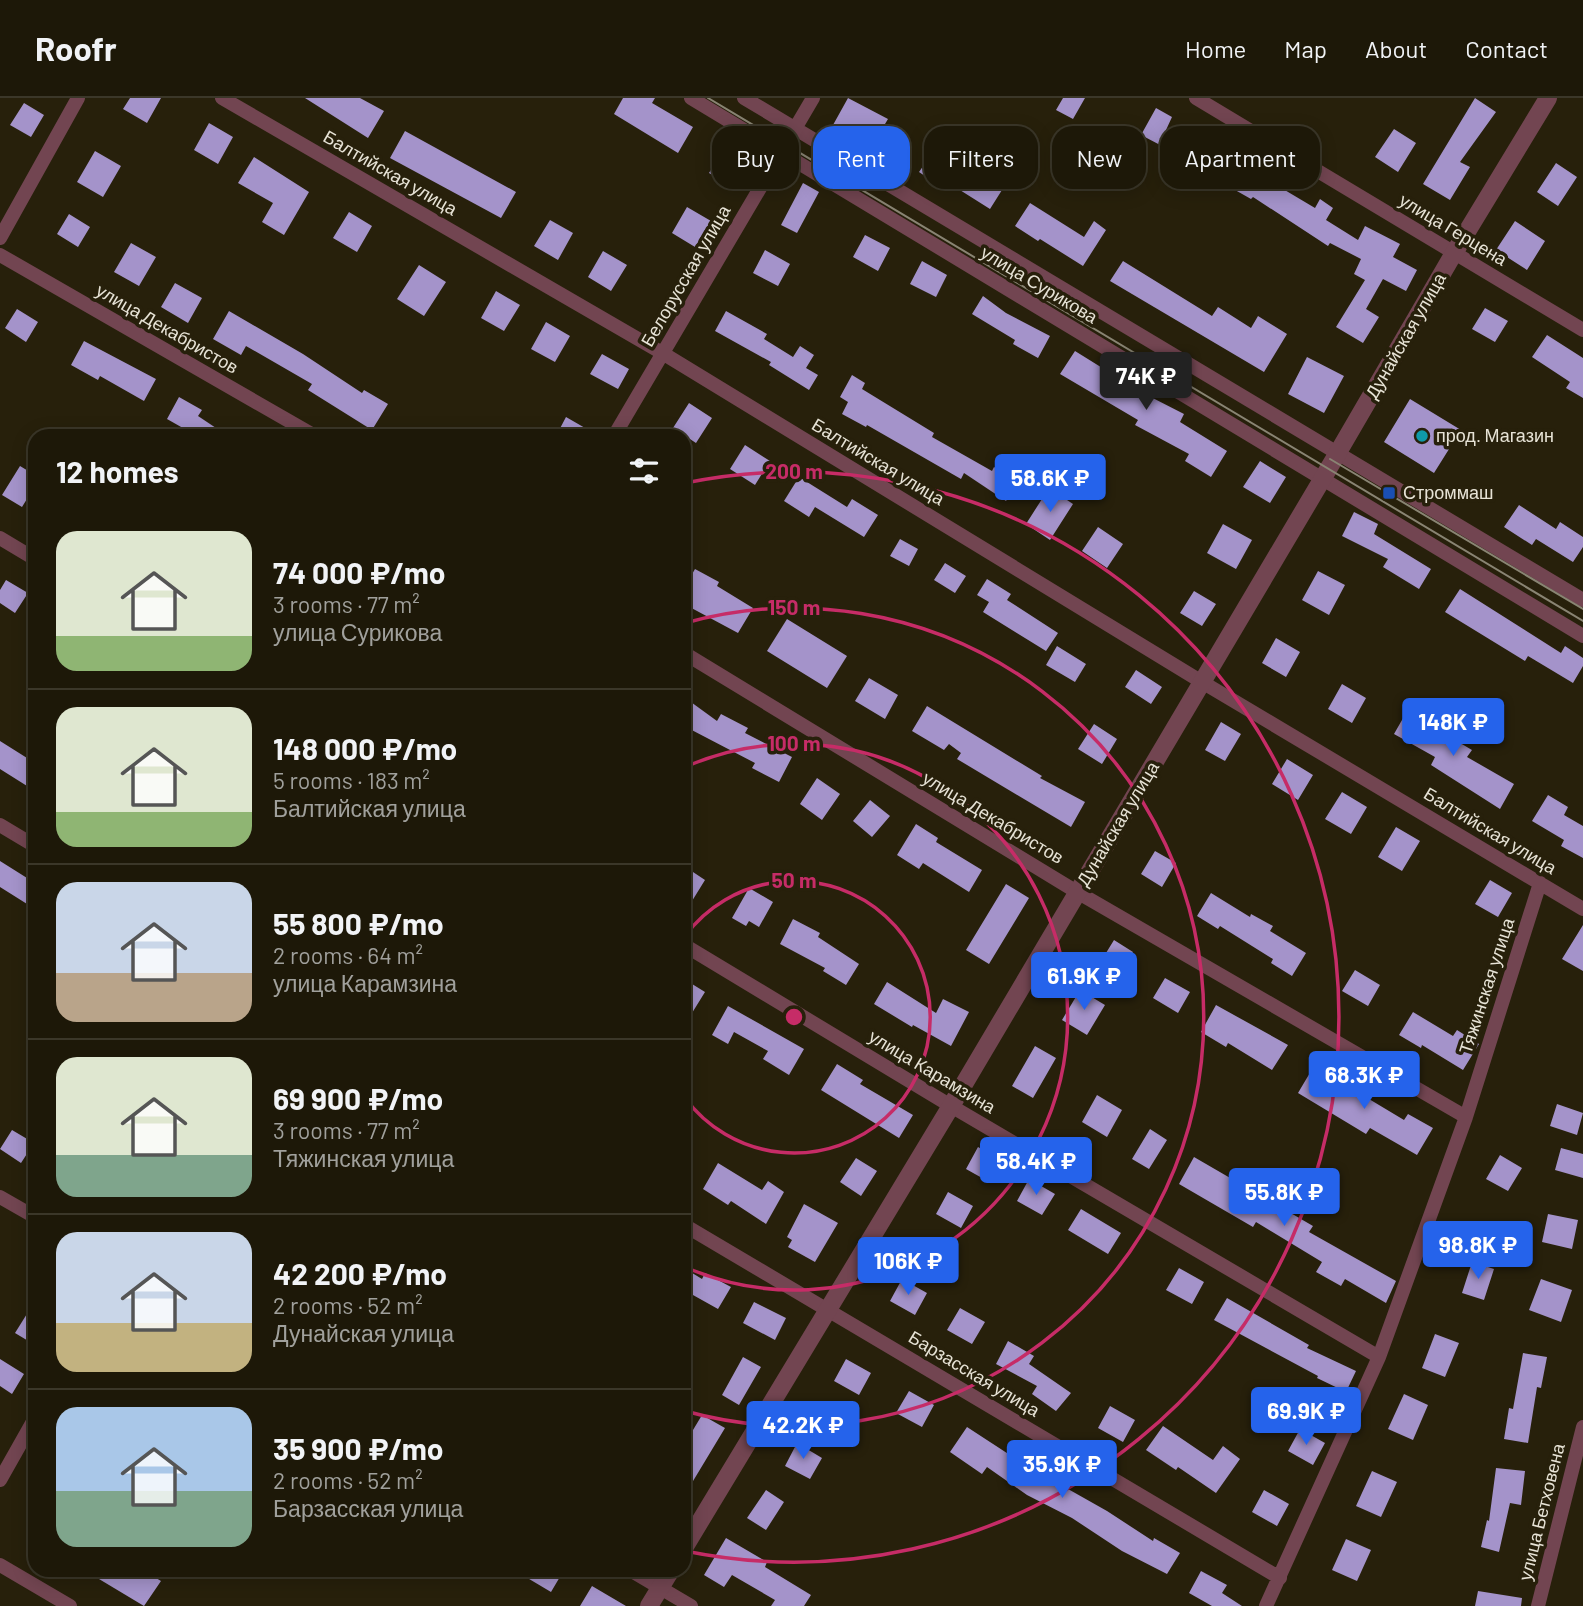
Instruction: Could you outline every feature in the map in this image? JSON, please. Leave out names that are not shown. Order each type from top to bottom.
[{"type":"street","points":[[0,238],[78,98]]},
{"type":"street","name":"Балтийская улица","points":[[222,98],[663,354],[1202,682],[1583,909]]},
{"type":"street","name":"улица Сурикова","points":[[691,98],[738,126]]},
{"type":"street","name":"улица Сурикова","points":[[744,98],[792,126]]},
{"type":"street","name":"Белорусская улица","points":[[796,126],[813,98]]},
{"type":"street","name":"улица Герцена","points":[[1196,98],[1583,330]]},
{"type":"street","name":"Дунайская улица","points":[[691,1537],[951,1106],[1548,98]]},
{"type":"street","name":"улица Сурикова","points":[[799,130],[1583,600]]},
{"type":"street","name":"улица Сурикова","points":[[799,162],[1583,636]]},
{"type":"street","name":"Белорусская улица","points":[[618,429],[758,189]]},
{"type":"street","name":"улица Декабристов","points":[[0,255],[303,429]]},
{"type":"street","points":[[0,538],[28,555]]},
{"type":"street","name":"улица Декабристов","points":[[691,657],[1077,892],[1466,1116]]},
{"type":"street","points":[[0,825],[28,842]]},
{"type":"street","name":"Тяжинская улица","points":[[1266,1606],[1379,1357],[1466,1116],[1540,883]]},
{"type":"street","name":"улица Карамзина","points":[[691,949],[951,1106],[1379,1357]]},
{"type":"street","points":[[0,1196],[28,1213]]},
{"type":"street","name":"Барзасская улица","points":[[691,1229],[1280,1578]]},
{"type":"street","name":"улица Бетховена","points":[[1538,1606],[1583,1427]]},
{"type":"street","points":[[0,1480],[28,1430]]},
{"type":"street","points":[[0,1565],[70,1606]]},
{"type":"street","points":[[642,1577],[691,1606]]},
{"type":"street","points":[[649,1606],[666,1577]]},
{"type":"building","points":[[130,98],[161,98],[147,123],[123,109]]},
{"type":"building","points":[[305,98],[360,98],[384,111],[368,138]]},
{"type":"building","points":[[623,98],[655,98],[652,103],[693,127],[678,153],[614,114]]},
{"type":"building","points":[[848,98],[888,119],[884,126],[833,125]]},
{"type":"building","points":[[1063,98],[1085,98],[1073,119],[1056,110]]},
{"type":"building","points":[[1475,98],[1496,112],[1460,162],[1470,167],[1450,200],[1423,184]]},
{"type":"building","points":[[24,103],[44,115],[31,137],[10,125]]},
{"type":"building","points":[[1156,108],[1172,117],[1168,126],[1160,126],[1160,145],[1146,138],[1146,126]]},
{"type":"building","points":[[209,123],[233,137],[218,164],[194,150]]},
{"type":"building","points":[[1394,129],[1416,143],[1398,172],[1375,157]]},
{"type":"building","points":[[405,131],[516,192],[501,218],[390,158]]},
{"type":"building","points":[[95,151],[121,166],[103,197],[77,182]]},
{"type":"building","points":[[254,157],[309,192],[284,235],[262,222],[273,203],[238,183]]},
{"type":"building","points":[[1556,163],[1577,177],[1558,206],[1537,192]]},
{"type":"building","points":[[803,183],[819,192],[797,233],[781,225]]},
{"type":"building","points":[[958,189],[1002,190],[990,209]]},
{"type":"building","points":[[1233,189],[1283,189],[1315,208],[1320,199],[1333,208],[1326,220],[1358,240],[1365,226],[1400,244],[1393,257],[1417,270],[1406,291],[1383,279],[1366,309],[1379,317],[1363,343],[1336,327],[1365,280],[1354,274],[1361,259],[1330,243],[1328,246],[1253,197],[1251,199]]},
{"type":"building","points":[[1030,203],[1084,237],[1094,221],[1106,230],[1083,266],[1015,226]]},
{"type":"building","points":[[687,207],[711,221],[695,247],[672,233]]},
{"type":"building","points":[[349,212],[372,226],[357,252],[333,238]]},
{"type":"building","points":[[69,214],[90,227],[78,247],[57,234]]},
{"type":"building","points":[[550,220],[573,233],[558,260],[534,246]]},
{"type":"building","points":[[1515,221],[1545,241],[1527,270],[1496,250]]},
{"type":"building","points":[[865,235],[890,248],[878,271],[853,257]]},
{"type":"building","points":[[131,243],[156,257],[139,286],[114,272]]},
{"type":"building","points":[[765,250],[790,264],[778,286],[753,273]]},
{"type":"building","points":[[603,251],[627,265],[611,291],[588,277]]},
{"type":"building","points":[[922,261],[947,275],[936,297],[910,284]]},
{"type":"building","points":[[1123,261],[1212,316],[1218,307],[1251,328],[1258,316],[1287,334],[1264,372],[1110,281]]},
{"type":"building","points":[[419,265],[446,282],[424,316],[397,299]]},
{"type":"building","points":[[175,283],[202,298],[188,323],[161,307]]},
{"type":"building","points":[[496,291],[520,305],[504,331],[481,318]]},
{"type":"building","points":[[983,296],[1006,313],[1050,336],[1038,358],[1013,344],[1015,340],[972,314]]},
{"type":"building","points":[[1485,308],[1508,321],[1495,342],[1472,329]]},
{"type":"building","points":[[17,309],[38,322],[26,342],[5,328]]},
{"type":"building","points":[[229,311],[303,354],[362,393],[364,390],[388,404],[370,429],[308,390],[312,384],[246,346],[241,355],[213,339]]},
{"type":"building","points":[[726,311],[767,334],[764,339],[793,357],[800,346],[814,355],[806,368],[818,375],[809,390],[769,365],[771,362],[715,331]]},
{"type":"building","points":[[546,322],[570,336],[555,362],[531,349]]},
{"type":"building","points":[[1547,335],[1583,358],[1583,398],[1566,388],[1570,382],[1532,357]]},
{"type":"building","points":[[84,341],[156,379],[144,401],[100,376],[98,380],[71,365]]},
{"type":"building","points":[[1075,351],[1141,392],[1184,414],[1180,422],[1227,451],[1211,477],[1185,461],[1189,454],[1135,425],[1138,420],[1060,374]]},
{"type":"building","points":[[602,354],[629,369],[618,389],[590,374]]},
{"type":"building","points":[[1307,357],[1344,376],[1324,413],[1288,394]]},
{"type":"building","points":[[852,375],[865,383],[862,389],[934,433],[932,437],[992,471],[994,467],[1018,483],[1006,501],[964,473],[961,479],[867,425],[866,427],[842,414],[848,402],[840,397]]},
{"type":"building","points":[[179,397],[202,410],[198,416],[218,429],[185,429],[167,419]]},
{"type":"building","name":"прод. Магазин","points":[[1410,399],[1461,430],[1434,473],[1384,442]]},
{"type":"building","points":[[689,403],[712,418],[696,443],[691,440],[691,429],[673,428]]},
{"type":"building","points":[[566,417],[587,429],[560,429]]},
{"type":"building","points":[[745,445],[770,461],[755,485],[730,469]]},
{"type":"building","points":[[1260,461],[1286,477],[1270,503],[1243,487]]},
{"type":"building","points":[[20,466],[28,471],[28,497],[22,507],[2,495]]},
{"type":"building","points":[[799,477],[847,507],[852,499],[878,515],[864,537],[815,507],[809,517],[784,501]]},
{"type":"building","points":[[1049,488],[1073,504],[1050,540],[1026,524]]},
{"type":"building","points":[[1519,505],[1556,529],[1560,522],[1583,537],[1583,547],[1573,562],[1536,539],[1532,545],[1504,527]]},
{"type":"building","points":[[1354,512],[1378,524],[1374,534],[1431,569],[1419,589],[1383,567],[1388,559],[1342,536]]},
{"type":"building","points":[[1223,524],[1252,540],[1236,569],[1207,553]]},
{"type":"building","points":[[1098,527],[1123,544],[1107,568],[1082,551]]},
{"type":"building","points":[[900,539],[918,549],[909,566],[890,556]]},
{"type":"building","points":[[945,563],[966,576],[955,593],[934,580]]},
{"type":"building","points":[[695,569],[719,582],[717,586],[753,608],[738,633],[691,608],[691,576]]},
{"type":"building","points":[[1318,571],[1345,585],[1329,615],[1302,600]]},
{"type":"building","points":[[987,579],[1011,594],[1007,600],[1058,633],[1046,651],[983,612],[989,602],[977,595]]},
{"type":"building","points":[[6,580],[28,593],[15,613],[0,603],[0,590]]},
{"type":"building","points":[[1460,589],[1561,653],[1565,646],[1583,658],[1583,666],[1573,683],[1528,656],[1525,661],[1445,612]]},
{"type":"building","points":[[1194,591],[1216,604],[1202,626],[1180,613]]},
{"type":"building","points":[[787,619],[847,656],[827,688],[767,651]]},
{"type":"building","points":[[1276,638],[1300,652],[1286,677],[1262,663]]},
{"type":"building","points":[[1057,646],[1086,664],[1075,682],[1046,665]]},
{"type":"building","points":[[1136,670],[1162,687],[1151,704],[1125,687]]},
{"type":"building","points":[[869,678],[898,695],[885,719],[855,701]]},
{"type":"building","points":[[1342,684],[1366,698],[1352,723],[1328,709]]},
{"type":"building","points":[[691,702],[717,721],[721,714],[748,728],[745,733],[792,757],[779,782],[752,768],[755,763],[691,730]]},
{"type":"building","points":[[927,706],[1042,776],[1040,778],[1085,802],[1071,827],[957,759],[961,753],[949,744],[944,750],[912,731]]},
{"type":"building","points":[[1410,706],[1430,717],[1426,723],[1472,750],[1467,757],[1514,784],[1500,809],[1431,765],[1435,757],[1394,734]]},
{"type":"building","points":[[1221,722],[1241,734],[1225,761],[1205,750]]},
{"type":"building","points":[[1094,724],[1117,739],[1102,764],[1078,749]]},
{"type":"building","points":[[0,741],[28,759],[28,787],[0,769]]},
{"type":"building","points":[[1287,759],[1313,775],[1298,800],[1272,784]]},
{"type":"building","points":[[817,778],[840,794],[822,820],[800,804]]},
{"type":"building","points":[[1342,792],[1367,807],[1351,834],[1325,819]]},
{"type":"building","points":[[1548,795],[1568,807],[1564,815],[1583,826],[1583,858],[1561,846],[1564,840],[1532,821]]},
{"type":"building","points":[[870,800],[890,816],[872,837],[853,821]]},
{"type":"building","points":[[916,824],[938,838],[936,842],[982,870],[969,892],[923,863],[919,869],[897,855]]},
{"type":"building","points":[[1396,827],[1420,841],[1402,871],[1378,857]]},
{"type":"building","points":[[1155,851],[1176,863],[1162,887],[1141,874]]},
{"type":"building","points":[[0,861],[28,879],[28,905],[0,887]]},
{"type":"building","points":[[691,871],[705,880],[691,903]]},
{"type":"building","points":[[1490,880],[1512,893],[1498,917],[1475,904]]},
{"type":"building","points":[[1006,884],[1029,898],[989,964],[966,950]]},
{"type":"building","points":[[749,888],[773,902],[759,927],[749,921],[746,926],[732,918]]},
{"type":"building","points":[[1211,893],[1250,917],[1251,914],[1273,926],[1270,931],[1306,953],[1292,976],[1271,963],[1273,959],[1220,926],[1218,929],[1197,916]]},
{"type":"building","points":[[793,919],[820,933],[818,937],[859,964],[846,985],[823,971],[825,968],[780,944]]},
{"type":"building","points":[[1583,925],[1583,971],[1562,959]]},
{"type":"building","points":[[1114,940],[1133,952],[1117,978],[1098,966]]},
{"type":"building","points":[[1355,970],[1380,985],[1368,1006],[1342,991]]},
{"type":"building","points":[[1165,978],[1190,992],[1178,1013],[1153,998]]},
{"type":"building","points":[[887,982],[936,1013],[943,999],[969,1012],[951,1046],[874,1004]]},
{"type":"building","points":[[691,983],[705,992],[691,1015]]},
{"type":"building","points":[[1080,990],[1105,1005],[1087,1035],[1062,1020]]},
{"type":"building","points":[[1216,1005],[1288,1045],[1272,1070],[1228,1043],[1226,1047],[1201,1032]]},
{"type":"building","points":[[728,1006],[804,1049],[789,1075],[763,1059],[768,1051],[734,1032],[728,1044],[712,1035]]},
{"type":"building","points":[[1413,1012],[1453,1036],[1457,1030],[1479,1044],[1463,1070],[1422,1045],[1421,1048],[1399,1035]]},
{"type":"building","points":[[1035,1046],[1056,1058],[1033,1098],[1012,1086]]},
{"type":"building","points":[[837,1064],[863,1080],[860,1084],[913,1115],[899,1138],[821,1090]]},
{"type":"building","points":[[1314,1066],[1404,1120],[1408,1114],[1433,1128],[1417,1155],[1370,1128],[1366,1134],[1298,1093]]},
{"type":"building","points":[[1097,1095],[1122,1110],[1107,1137],[1082,1122]]},
{"type":"building","points":[[1557,1104],[1583,1113],[1577,1135],[1550,1126]]},
{"type":"building","points":[[1150,1129],[1167,1140],[1149,1169],[1132,1159]]},
{"type":"building","points":[[12,1130],[28,1139],[28,1152],[21,1163],[0,1149]]},
{"type":"building","points":[[978,1147],[1003,1161],[991,1183],[966,1169]]},
{"type":"building","points":[[1561,1148],[1583,1154],[1583,1178],[1555,1170]]},
{"type":"building","points":[[1500,1155],[1522,1168],[1508,1191],[1486,1179]]},
{"type":"building","points":[[1194,1157],[1313,1226],[1309,1232],[1396,1281],[1386,1303],[1345,1279],[1341,1286],[1316,1272],[1322,1262],[1256,1222],[1253,1227],[1179,1184]]},
{"type":"building","points":[[856,1158],[877,1171],[861,1196],[840,1182]]},
{"type":"building","points":[[718,1163],[762,1190],[768,1181],[784,1192],[766,1224],[731,1201],[728,1205],[703,1189]]},
{"type":"building","points":[[1029,1179],[1055,1194],[1042,1215],[1017,1201]]},
{"type":"building","points":[[948,1192],[973,1206],[961,1228],[936,1214]]},
{"type":"building","points":[[804,1204],[838,1223],[815,1262],[788,1247],[792,1240],[787,1237]]},
{"type":"building","points":[[1081,1209],[1121,1233],[1108,1254],[1068,1230]]},
{"type":"building","points":[[1548,1214],[1578,1220],[1572,1249],[1542,1242]]},
{"type":"building","points":[[1472,1262],[1494,1269],[1484,1300],[1462,1293]]},
{"type":"building","points":[[1179,1268],[1204,1282],[1192,1304],[1166,1290]]},
{"type":"building","points":[[691,1272],[702,1279],[705,1273],[731,1287],[718,1309],[691,1294]]},
{"type":"building","points":[[902,1279],[927,1293],[915,1315],[890,1301]]},
{"type":"building","points":[[1541,1279],[1572,1290],[1561,1322],[1529,1310]]},
{"type":"building","points":[[1227,1298],[1309,1345],[1307,1348],[1356,1371],[1346,1392],[1214,1320]]},
{"type":"building","points":[[754,1302],[786,1318],[775,1340],[743,1323]]},
{"type":"building","points":[[960,1308],[985,1322],[972,1344],[947,1330]]},
{"type":"building","points":[[28,1312],[28,1341],[15,1333]]},
{"type":"building","points":[[1435,1334],[1459,1343],[1445,1377],[1422,1368]]},
{"type":"building","points":[[1008,1341],[1034,1356],[1029,1364],[1071,1393],[1056,1411],[1032,1394],[1037,1386],[996,1364]]},
{"type":"building","points":[[1523,1353],[1547,1357],[1541,1388],[1537,1387],[1528,1443],[1504,1439],[1509,1408],[1513,1409]]},
{"type":"building","points":[[743,1357],[761,1367],[739,1405],[722,1395]]},
{"type":"building","points":[[0,1359],[24,1374],[12,1394],[0,1386]]},
{"type":"building","points":[[846,1359],[871,1373],[859,1395],[834,1381]]},
{"type":"building","points":[[909,1391],[934,1405],[922,1427],[896,1413]]},
{"type":"building","points":[[1404,1394],[1428,1405],[1413,1440],[1388,1429]]},
{"type":"building","points":[[1110,1406],[1135,1420],[1123,1442],[1098,1428]]},
{"type":"building","points":[[702,1415],[725,1428],[691,1484],[691,1433]]},
{"type":"building","points":[[1163,1426],[1213,1460],[1223,1446],[1240,1459],[1216,1493],[1178,1467],[1176,1470],[1146,1450]]},
{"type":"building","points":[[967,1427],[1013,1457],[1016,1453],[1046,1474],[1045,1476],[1153,1541],[1154,1538],[1180,1553],[1167,1574],[1027,1495],[987,1467],[982,1474],[950,1452]]},
{"type":"building","points":[[1300,1429],[1325,1443],[1313,1465],[1288,1451]]},
{"type":"building","points":[[797,1443],[822,1458],[810,1479],[785,1466]]},
{"type":"building","points":[[1496,1468],[1525,1471],[1521,1505],[1510,1503],[1499,1552],[1481,1547],[1487,1520],[1489,1521]]},
{"type":"building","points":[[1372,1471],[1397,1482],[1381,1517],[1356,1506]]},
{"type":"building","points":[[766,1490],[784,1502],[766,1530],[747,1518]]},
{"type":"building","points":[[1264,1490],[1289,1504],[1277,1526],[1252,1512]]},
{"type":"building","points":[[726,1538],[767,1562],[765,1567],[811,1595],[804,1606],[771,1606],[775,1600],[732,1575],[724,1587],[704,1575]]},
{"type":"building","points":[[1346,1539],[1371,1550],[1357,1581],[1332,1570]]},
{"type":"building","points":[[1201,1571],[1227,1585],[1222,1593],[1242,1606],[1212,1606],[1189,1593]]},
{"type":"building","points":[[96,1577],[154,1577],[161,1581],[144,1606]]},
{"type":"building","points":[[526,1577],[560,1577],[551,1592]]},
{"type":"building","points":[[592,1586],[626,1606],[580,1606]]},
{"type":"building","points":[[1478,1591],[1522,1598],[1521,1606],[1475,1606]]},
{"type":"tram line","points":[[708,98],[1583,621]]},
{"type":"tram line","points":[[1330,459],[1583,609]]},
{"type":"place","name":"прод. Магазин","points":[[1422,436]]},
{"type":"place","name":"Строммаш","points":[[1389,493]]}]
